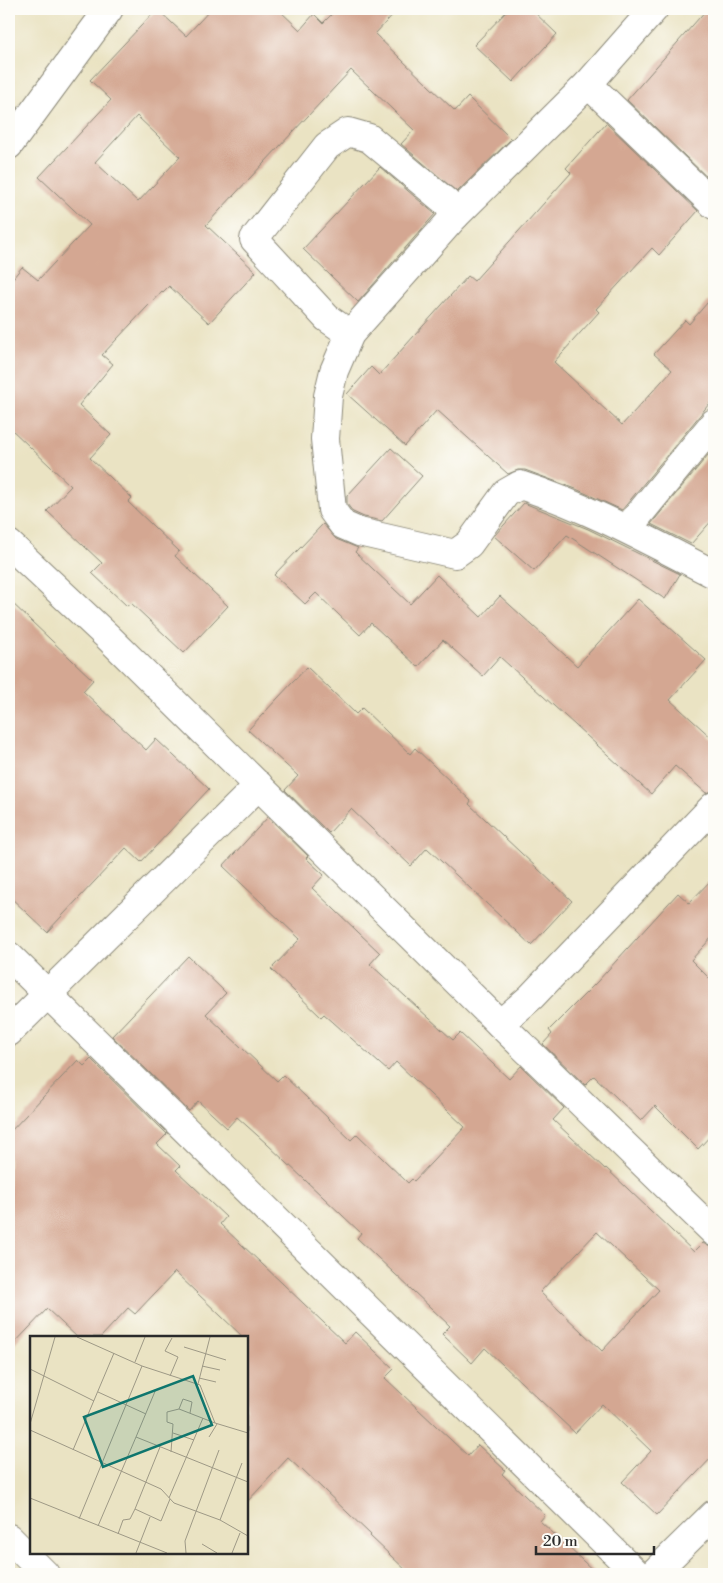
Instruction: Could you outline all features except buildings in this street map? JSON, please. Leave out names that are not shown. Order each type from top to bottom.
[{"type":"street","points":[[9,145],[109,9]]},
{"type":"street","points":[[654,9],[588,84],[455,216],[350,334],[334,372],[328,396],[325,439],[332,510],[343,526],[359,532],[455,554],[469,544],[506,493],[520,485],[542,492],[627,529],[714,574]]},
{"type":"street","points":[[588,84],[714,205]]},
{"type":"street","points":[[350,334],[327,318],[254,239],[327,146],[348,132],[369,138],[446,202],[455,216]]},
{"type":"street","points":[[627,529],[714,423]]},
{"type":"street","points":[[9,544],[108,637],[500,1024],[714,1232]]},
{"type":"street","points":[[9,1032],[259,785]]},
{"type":"street","points":[[500,1024],[532,997],[714,806]]},
{"type":"street","points":[[9,956],[637,1574]]},
{"type":"street","points":[[654,1574],[714,1514]]},
{"type":"street","points":[[9,1538],[45,1574]]}]
